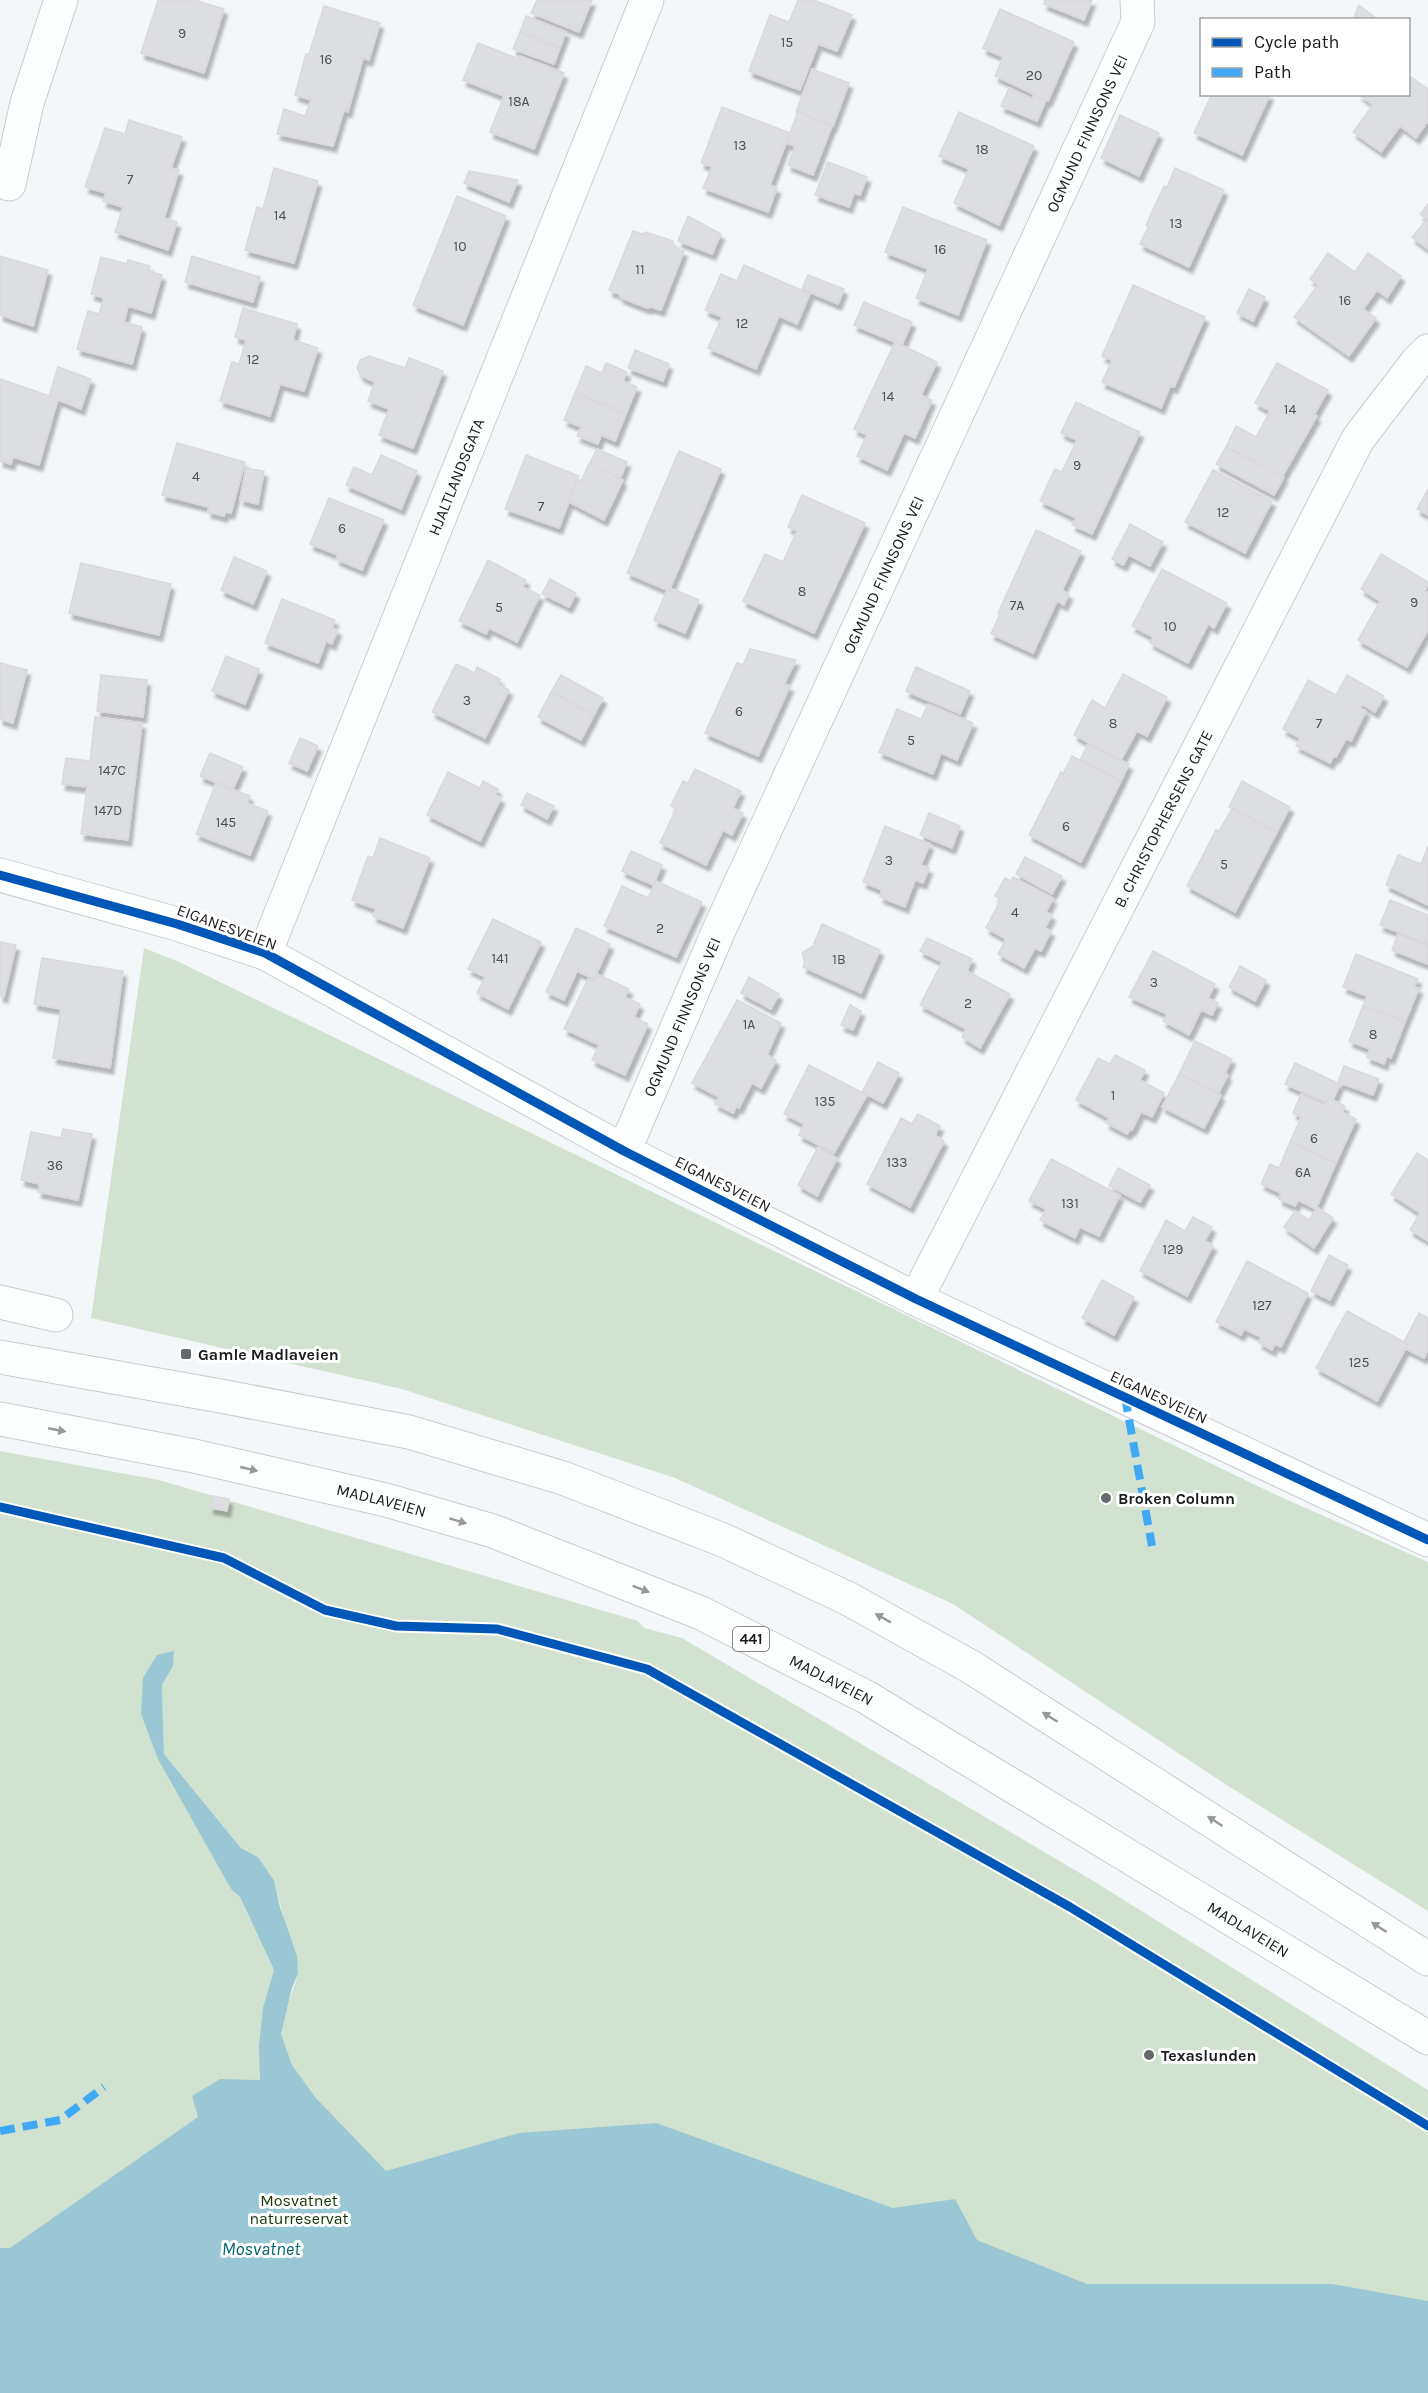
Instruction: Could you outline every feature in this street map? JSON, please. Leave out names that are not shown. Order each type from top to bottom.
[{"type":"street","points":[[9,184],[14,105],[61,0]]},
{"type":"street","name":"HJALTLANDSGATA","points":[[265,953],[647,0]]},
{"type":"street","name":"OGMUND FINNSONS VEI","points":[[624,1150],[719,930],[1138,22],[1137,0]]},
{"type":"street","name":"B. CHRISTOPHERSENS GATE","points":[[916,1299],[1358,439],[1428,351]]},
{"type":"street","name":"EIGANESVEIEN","points":[[0,875],[177,924],[265,953],[624,1150],[916,1299],[1428,1539]]},
{"type":"street","points":[[0,1302],[56,1315]]},
{"type":"street","points":[[0,1357],[409,1432],[563,1478],[723,1540],[847,1598],[971,1667],[1428,1959]]},
{"type":"street","name":"MADLAVEIEN","points":[[0,1419],[194,1456],[386,1500],[493,1531],[701,1613],[866,1697],[1428,2038]]},
{"type":"green space","points":[[144,948],[177,961],[1274,1494],[1428,1562],[1428,1911],[1225,1784],[953,1604],[675,1478],[402,1389],[91,1318]]},
{"type":"green space","name":"Mosvatnet naturreservat","points":[[0,1451],[159,1480],[638,1621],[644,1628],[682,1638],[1095,1882],[1428,2090],[1428,2393],[0,2393]],"holes":[[[174,1651],[173,1666],[162,1685],[164,1754],[241,1848],[258,1857],[274,1880],[298,1974],[286,2011],[265,2004],[274,1970],[240,1897],[231,1889],[141,1714]]]},
{"type":"water","name":"Mosvatnet","points":[[174,1651],[173,1666],[162,1685],[164,1754],[241,1848],[258,1857],[274,1880],[280,1907],[297,1956],[298,1974],[292,1988],[281,2034],[292,2065],[315,2097],[386,2171],[519,2133],[656,2123],[893,2208],[955,2199],[977,2240],[1087,2284],[1332,2284],[1428,2301],[1428,2393],[0,2393],[0,2248],[10,2248],[198,2117],[192,2096],[220,2079],[260,2080],[259,2046],[263,2008],[274,1970],[240,1897],[231,1889],[158,1759],[141,1714],[143,1678],[157,1655]]},
{"type":"building","points":[[158,0],[195,0],[224,9],[204,73],[141,53]]},
{"type":"building","points":[[537,0],[592,0],[579,32],[531,13]]},
{"type":"building","points":[[798,0],[814,0],[852,15],[837,51],[818,44],[800,90],[749,71],[770,15],[789,22]]},
{"type":"building","points":[[1045,0],[1092,0],[1084,20],[1044,4]]},
{"type":"building","points":[[1359,5],[1375,18],[1354,18]]},
{"type":"building","points":[[324,6],[380,23],[369,60],[363,58],[348,112],[344,110],[333,146],[277,134],[284,109],[305,116],[311,100],[295,95],[306,54],[309,54]]},
{"type":"building","points":[[1000,9],[1074,42],[1048,101],[995,76],[1003,57],[983,48]]},
{"type":"building","points":[[526,16],[566,32],[560,48],[520,32]]},
{"type":"building","points":[[520,32],[560,48],[554,64],[513,49]]},
{"type":"building","points":[[478,43],[564,73],[534,149],[490,132],[504,96],[463,80]]},
{"type":"building","points":[[812,69],[849,83],[833,126],[796,112]]},
{"type":"building","points":[[1410,76],[1428,89],[1428,121],[1416,138],[1400,126],[1381,152],[1353,132],[1373,105],[1362,96],[1410,96]]},
{"type":"building","points":[[1009,88],[1032,99],[1034,94],[1046,100],[1037,121],[1001,106]]},
{"type":"building","points":[[1211,96],[1269,96],[1242,155],[1194,133]]},
{"type":"building","points":[[722,107],[790,133],[770,185],[777,188],[768,212],[703,188],[712,167],[701,163]]},
{"type":"building","points":[[798,112],[832,126],[813,175],[788,165],[795,146],[786,143]]},
{"type":"building","points":[[959,112],[1034,146],[999,225],[954,203],[969,169],[939,156]]},
{"type":"building","points":[[1120,115],[1159,133],[1139,176],[1101,158]]},
{"type":"building","points":[[129,120],[182,137],[171,168],[179,170],[164,218],[177,222],[168,250],[115,232],[123,207],[103,201],[106,193],[85,187],[105,128],[125,134]]},
{"type":"building","points":[[828,162],[867,177],[860,195],[854,193],[849,207],[815,195]]},
{"type":"building","points":[[274,168],[318,181],[294,263],[245,250],[257,207],[263,209]]},
{"type":"building","points":[[1175,168],[1224,190],[1189,267],[1140,244],[1149,226],[1146,225]]},
{"type":"building","points":[[469,171],[518,180],[509,202],[464,183]]},
{"type":"building","points":[[457,196],[506,216],[463,325],[413,305]]},
{"type":"building","points":[[1428,204],[1428,249],[1412,237],[1427,219],[1420,214]]},
{"type":"building","points":[[903,207],[987,240],[958,315],[916,298],[928,269],[885,252]]},
{"type":"building","points":[[688,216],[721,234],[712,254],[678,241]]},
{"type":"building","points":[[633,231],[643,234],[646,232],[673,241],[675,248],[684,251],[661,310],[647,308],[621,298],[619,294],[609,290]]},
{"type":"building","points":[[1328,253],[1355,272],[1368,253],[1401,276],[1387,298],[1377,290],[1363,309],[1376,318],[1349,356],[1294,317],[1318,285],[1310,279]]},
{"type":"building","points":[[0,256],[48,270],[33,326],[0,315]]},
{"type":"building","points":[[192,256],[260,277],[253,302],[185,282]]},
{"type":"building","points":[[101,257],[127,264],[128,260],[150,266],[149,271],[162,275],[151,313],[128,306],[124,322],[142,327],[132,364],[77,349],[88,311],[99,314],[104,298],[91,294]]},
{"type":"building","points":[[744,265],[810,294],[797,324],[779,316],[756,369],[708,348],[722,317],[705,310],[721,274],[737,281]]},
{"type":"building","points":[[808,275],[844,289],[838,304],[802,289]]},
{"type":"building","points":[[1133,285],[1205,317],[1174,387],[1170,386],[1161,408],[1102,382],[1112,360],[1102,356]]},
{"type":"building","points":[[1249,289],[1265,297],[1253,321],[1237,313]]},
{"type":"building","points":[[864,302],[912,322],[902,345],[854,325]]},
{"type":"building","points":[[243,308],[297,324],[293,340],[318,348],[304,391],[280,384],[270,416],[220,401],[232,362],[239,364],[246,340],[235,337]]},
{"type":"building","points":[[895,342],[937,362],[921,395],[932,400],[915,438],[904,433],[887,470],[857,456],[867,435],[854,429]]},
{"type":"building","points":[[635,350],[669,364],[663,381],[628,368]]},
{"type":"building","points":[[369,356],[405,368],[409,358],[443,371],[413,448],[379,435],[389,409],[368,401],[375,382],[361,376],[357,368],[360,360]]},
{"type":"building","points":[[606,363],[627,372],[623,381],[637,387],[626,414],[575,393],[586,366],[602,373]]},
{"type":"building","points":[[1277,363],[1328,390],[1314,415],[1317,416],[1282,477],[1226,447],[1236,426],[1256,437],[1270,411],[1255,403]]},
{"type":"building","points":[[58,367],[91,379],[81,409],[49,396]]},
{"type":"building","points":[[0,379],[58,399],[39,465],[13,457],[11,464],[0,461]]},
{"type":"building","points":[[575,393],[626,414],[615,441],[601,435],[598,444],[577,436],[581,427],[564,420]]},
{"type":"building","points":[[1076,402],[1140,432],[1092,534],[1072,525],[1076,518],[1040,501],[1055,469],[1062,472],[1077,440],[1061,433]]},
{"type":"building","points":[[177,443],[245,462],[231,513],[225,512],[224,516],[208,512],[209,507],[162,495]]},
{"type":"building","points":[[1226,447],[1284,477],[1274,495],[1216,464]]},
{"type":"building","points":[[597,449],[627,462],[620,479],[589,465]]},
{"type":"building","points":[[679,451],[721,469],[669,591],[627,573]]},
{"type":"building","points":[[381,455],[417,471],[401,509],[346,485],[354,467],[372,475]]},
{"type":"building","points":[[526,455],[579,476],[559,528],[505,509]]},
{"type":"building","points":[[589,464],[623,480],[604,520],[569,502],[577,480],[581,481]]},
{"type":"building","points":[[246,468],[264,471],[258,504],[240,500]]},
{"type":"building","points":[[1213,470],[1272,501],[1245,553],[1185,522]]},
{"type":"building","points":[[1428,489],[1428,515],[1417,509]]},
{"type":"building","points":[[802,495],[865,523],[814,633],[743,601],[765,554],[783,562],[797,531],[788,527]]},
{"type":"building","points":[[329,498],[384,520],[362,570],[336,559],[338,555],[310,544]]},
{"type":"building","points":[[1130,524],[1163,542],[1150,566],[1129,555],[1123,565],[1112,559]]},
{"type":"building","points":[[1036,530],[1081,551],[1062,590],[1069,594],[1064,605],[1057,601],[1033,653],[991,634],[1000,614],[998,613]]},
{"type":"building","points":[[1381,554],[1428,582],[1425,591],[1428,593],[1428,630],[1407,667],[1358,640],[1380,601],[1361,589]]},
{"type":"building","points":[[234,557],[267,571],[253,604],[221,590]]},
{"type":"building","points":[[488,560],[526,580],[523,587],[540,595],[517,642],[489,628],[486,634],[459,621]]},
{"type":"building","points":[[81,563],[171,584],[159,635],[69,613]]},
{"type":"building","points":[[1162,569],[1227,603],[1214,628],[1208,624],[1188,663],[1150,643],[1153,637],[1132,626]]},
{"type":"building","points":[[550,579],[576,593],[569,607],[542,594]]},
{"type":"building","points":[[670,588],[699,600],[685,633],[654,620]]},
{"type":"building","points":[[282,599],[335,620],[332,628],[338,630],[332,644],[326,641],[318,663],[265,643]]},
{"type":"building","points":[[750,649],[796,660],[784,684],[790,686],[758,756],[705,733],[737,663],[743,665]]},
{"type":"building","points":[[226,656],[259,669],[245,704],[212,691]]},
{"type":"building","points":[[0,663],[27,670],[13,723],[0,719]]},
{"type":"building","points":[[456,664],[475,673],[477,667],[500,679],[498,684],[509,690],[485,738],[432,712]]},
{"type":"building","points":[[916,667],[970,691],[960,714],[906,691]]},
{"type":"building","points":[[1123,674],[1167,697],[1147,736],[1137,731],[1121,760],[1074,735],[1092,700],[1105,708]]},
{"type":"building","points":[[101,675],[147,680],[143,717],[97,711]]},
{"type":"building","points":[[561,675],[603,698],[594,715],[551,692]]},
{"type":"building","points":[[1347,675],[1384,696],[1375,712],[1363,705],[1359,707],[1366,711],[1351,741],[1346,739],[1330,763],[1296,746],[1300,738],[1283,729],[1308,680],[1336,695]]},
{"type":"building","points":[[551,692],[594,715],[581,740],[538,717]]},
{"type":"building","points":[[928,704],[973,723],[957,760],[941,753],[933,774],[879,752],[897,709],[921,719]]},
{"type":"building","points":[[95,717],[142,723],[128,840],[81,834],[87,787],[62,784],[66,758],[90,761]]},
{"type":"building","points":[[300,738],[318,746],[307,771],[289,763]]},
{"type":"building","points":[[1088,744],[1129,764],[1121,781],[1080,760]]},
{"type":"building","points":[[210,753],[243,767],[233,789],[200,776]]},
{"type":"building","points":[[1072,756],[1121,781],[1081,862],[1029,835],[1061,772],[1063,774]]},
{"type":"building","points":[[695,769],[741,791],[733,808],[743,813],[732,835],[723,830],[706,865],[660,843],[676,809],[671,806],[683,781],[688,783]]},
{"type":"building","points":[[448,772],[480,788],[483,781],[498,789],[495,795],[501,798],[480,841],[427,815]]},
{"type":"building","points":[[1242,781],[1290,807],[1277,832],[1229,807]]},
{"type":"building","points":[[216,783],[250,796],[247,803],[268,811],[250,855],[196,834]]},
{"type":"building","points":[[527,793],[554,806],[547,819],[521,805]]},
{"type":"building","points":[[1232,809],[1277,832],[1235,912],[1187,886],[1216,830],[1219,831]]},
{"type":"building","points":[[929,813],[960,826],[952,848],[920,835]]},
{"type":"building","points":[[885,826],[930,844],[921,865],[929,868],[923,883],[915,880],[905,907],[880,897],[882,890],[863,882]]},
{"type":"building","points":[[380,838],[430,858],[403,928],[373,916],[376,909],[352,900],[368,856],[373,858]]},
{"type":"building","points":[[1428,846],[1428,905],[1386,885],[1398,855],[1421,864]]},
{"type":"building","points":[[631,851],[662,865],[653,885],[622,871]]},
{"type":"building","points":[[1025,857],[1062,876],[1052,894],[1016,874]]},
{"type":"building","points":[[1013,877],[1053,898],[1046,912],[1052,915],[1045,928],[1051,931],[1041,951],[1035,948],[1024,968],[998,954],[1006,939],[986,928],[1001,899],[995,896],[1005,878],[1011,881]]},
{"type":"building","points":[[656,881],[702,902],[676,957],[604,926],[622,886],[648,898]]},
{"type":"building","points":[[1390,900],[1428,915],[1428,944],[1380,925]]},
{"type":"building","points":[[493,919],[541,942],[508,1009],[477,993],[485,977],[468,969]]},
{"type":"building","points":[[822,924],[880,950],[861,993],[803,967],[805,963],[802,953],[813,946]]},
{"type":"building","points":[[576,928],[610,944],[594,979],[577,971],[564,1000],[546,992]]},
{"type":"building","points":[[1398,934],[1428,946],[1427,964],[1392,950]]},
{"type":"building","points":[[927,938],[972,959],[967,971],[1010,994],[980,1048],[962,1037],[966,1029],[920,1005],[942,962],[920,951]]},
{"type":"building","points":[[0,942],[16,945],[4,997],[0,996]]},
{"type":"building","points":[[1153,951],[1215,984],[1208,998],[1218,1003],[1212,1015],[1201,1010],[1189,1035],[1163,1021],[1167,1014],[1129,997]]},
{"type":"building","points":[[1356,954],[1418,979],[1414,987],[1419,988],[1405,1022],[1363,1006],[1367,996],[1343,987]]},
{"type":"building","points":[[42,958],[123,971],[110,1068],[53,1058],[61,1009],[34,1004]]},
{"type":"building","points":[[1240,966],[1266,980],[1255,1001],[1229,987]]},
{"type":"building","points":[[597,974],[629,989],[625,997],[640,1004],[634,1017],[648,1024],[625,1075],[592,1060],[599,1045],[564,1029],[588,979],[594,981]]},
{"type":"building","points":[[749,977],[779,994],[771,1009],[741,993]]},
{"type":"building","points":[[737,1000],[781,1023],[767,1055],[776,1060],[761,1088],[752,1083],[739,1108],[737,1106],[733,1113],[715,1104],[719,1097],[692,1083]]},
{"type":"building","points":[[850,1005],[861,1011],[853,1030],[841,1025]]},
{"type":"building","points":[[1363,1006],[1405,1022],[1391,1058],[1387,1056],[1384,1064],[1367,1057],[1370,1049],[1349,1041]]},
{"type":"building","points":[[1195,1041],[1232,1059],[1225,1073],[1228,1075],[1218,1094],[1179,1074]]},
{"type":"building","points":[[1115,1055],[1145,1070],[1140,1080],[1164,1093],[1152,1117],[1141,1112],[1132,1130],[1130,1129],[1127,1134],[1106,1123],[1109,1118],[1076,1100],[1098,1058],[1110,1064]]},
{"type":"building","points":[[878,1062],[899,1073],[883,1103],[862,1092]]},
{"type":"building","points":[[1295,1063],[1340,1084],[1333,1100],[1329,1098],[1327,1103],[1285,1084]]},
{"type":"building","points":[[809,1065],[867,1095],[834,1153],[799,1135],[804,1124],[784,1114]]},
{"type":"building","points":[[1344,1066],[1379,1079],[1373,1095],[1338,1082]]},
{"type":"building","points":[[1179,1074],[1221,1095],[1204,1128],[1162,1107]]},
{"type":"building","points":[[1301,1094],[1325,1105],[1329,1098],[1345,1106],[1342,1112],[1356,1119],[1336,1163],[1290,1142],[1301,1117],[1293,1113]]},
{"type":"building","points":[[918,1114],[940,1126],[935,1135],[944,1141],[910,1207],[867,1184],[901,1118],[912,1124]]},
{"type":"building","points":[[63,1129],[92,1134],[78,1200],[38,1192],[40,1184],[21,1180],[31,1132],[61,1138]]},
{"type":"building","points":[[1290,1142],[1336,1163],[1316,1209],[1298,1200],[1295,1206],[1279,1199],[1281,1193],[1261,1184],[1270,1164],[1279,1168]]},
{"type":"building","points":[[818,1147],[837,1158],[817,1196],[798,1185]]},
{"type":"building","points":[[1417,1153],[1428,1160],[1428,1241],[1410,1230],[1420,1213],[1391,1194]]},
{"type":"building","points":[[1051,1159],[1120,1195],[1099,1236],[1080,1227],[1075,1238],[1040,1220],[1046,1209],[1029,1201]]},
{"type":"building","points":[[1118,1168],[1150,1185],[1140,1202],[1109,1186]]},
{"type":"building","points":[[1317,1207],[1333,1218],[1314,1248],[1284,1227],[1295,1211],[1309,1220]]},
{"type":"building","points":[[1193,1217],[1212,1227],[1205,1241],[1213,1245],[1187,1296],[1140,1271],[1166,1220],[1185,1231]]},
{"type":"building","points":[[1329,1255],[1348,1265],[1330,1300],[1311,1291]]},
{"type":"building","points":[[1247,1261],[1308,1293],[1281,1347],[1275,1344],[1272,1350],[1259,1343],[1261,1337],[1244,1329],[1241,1335],[1216,1322]]},
{"type":"building","points":[[1102,1280],[1134,1297],[1114,1335],[1082,1318]]},
{"type":"building","points":[[1347,1311],[1408,1344],[1377,1401],[1316,1368]]},
{"type":"building","points":[[1419,1313],[1428,1318],[1428,1349],[1424,1358],[1406,1349],[1408,1344],[1404,1342]]},
{"type":"building","points":[[213,1496],[229,1499],[227,1511],[210,1508]]},
{"type":"marked path","points":[[1125,1397],[1152,1546]]},
{"type":"marked path","points":[[0,2131],[60,2120],[104,2087]]},
{"type":"cycle path","points":[[0,875],[177,924],[265,953],[624,1151],[916,1299],[1428,1540]]},
{"type":"cycle path","points":[[0,1507],[224,1558],[325,1610],[396,1626],[497,1629],[647,1669],[1070,1907],[1428,2126]]},
{"type":"place","name":"Gamle Madlaveien","points":[[186,1354]]},
{"type":"place","name":"Broken Column","points":[[1106,1498]]},
{"type":"place","name":"Texaslunden","points":[[1149,2055]]}]
